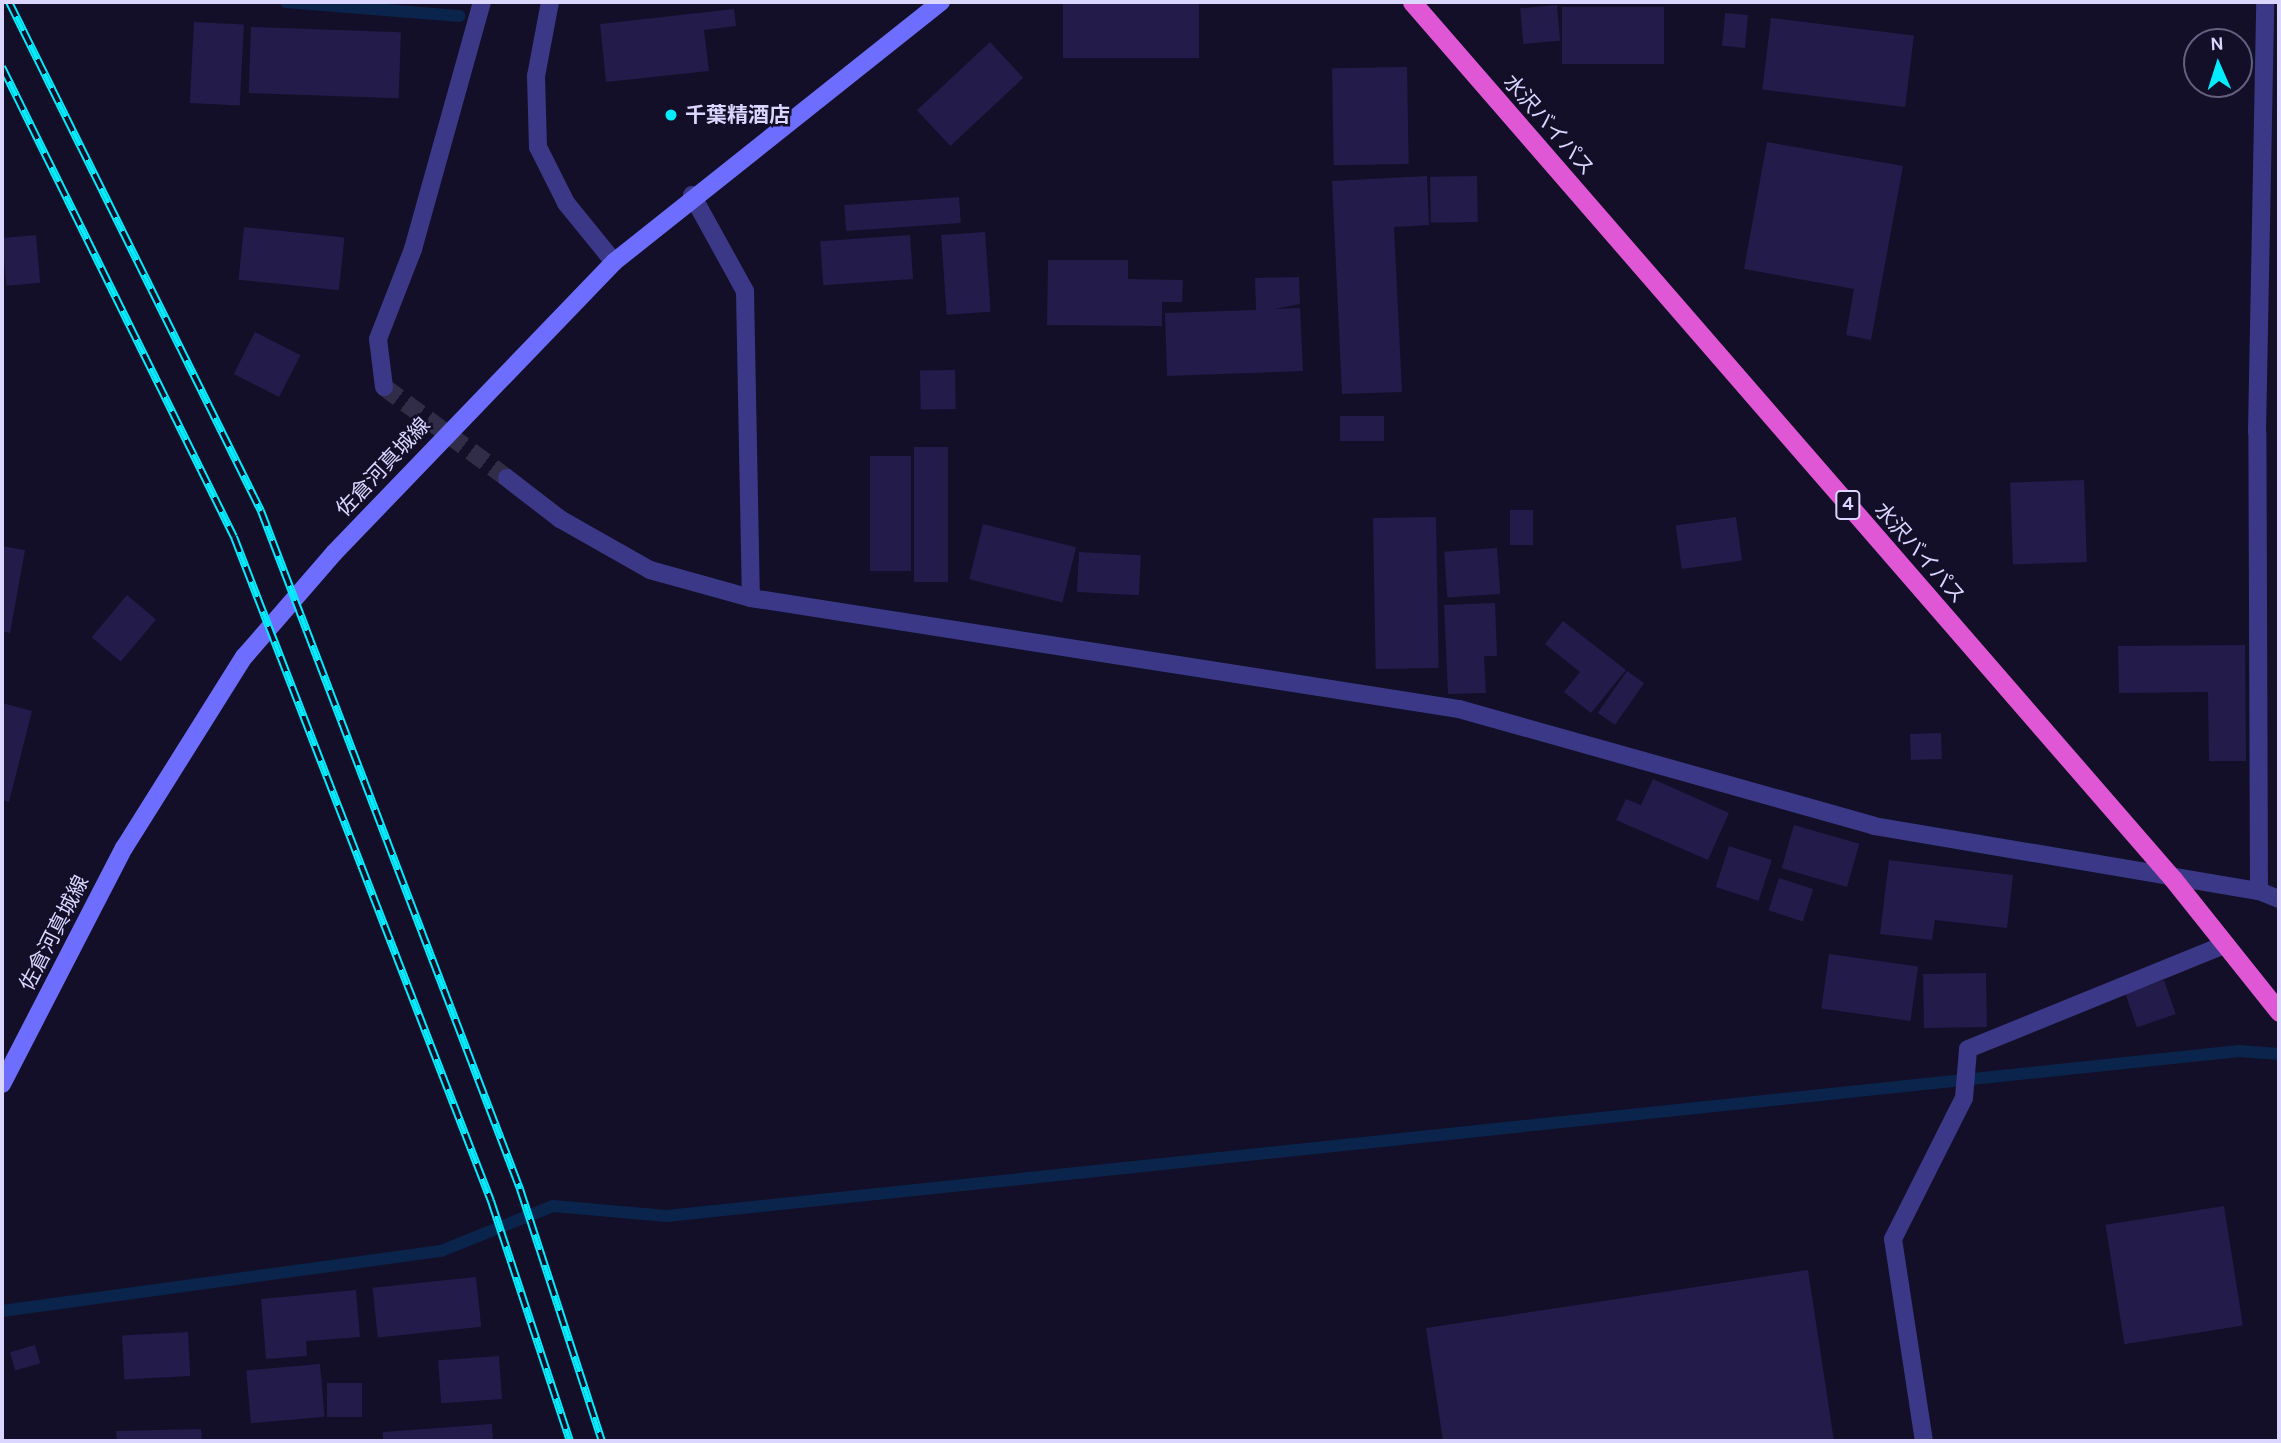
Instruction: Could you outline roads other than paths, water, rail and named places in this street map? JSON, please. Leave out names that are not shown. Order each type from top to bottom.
[{"type":"highway","name":"水沢バイパス","points":[[1412,2],[2173,879],[2222,946],[2279,1012]]},
{"type":"main road","name":"佐倉河真城線","points":[[2,1084],[124,848],[244,657],[334,553],[614,262],[692,195],[941,2]]},
{"type":"street","points":[[384,387],[378,339],[413,249],[482,2]]},
{"type":"street","points":[[550,2],[536,76],[538,148],[566,203],[614,262]]},
{"type":"street","points":[[2259,891],[2257,432],[2265,2]]},
{"type":"street","points":[[692,195],[745,291],[751,598]]},
{"type":"street","points":[[507,478],[560,520],[650,570],[751,598],[1459,709],[1874,826],[2173,879],[2259,891],[2279,899]]},
{"type":"street","points":[[1924,1441],[1893,1239],[1965,1098],[1968,1049],[2222,946]]},
{"type":"waterway","points":[[286,2],[459,16]]},
{"type":"waterway","points":[[2,1311],[441,1251],[553,1206],[667,1216],[2239,1051],[2279,1054]]},
{"type":"tunnel","points":[[384,387],[507,478]]},
{"type":"railway","points":[[9,2],[261,511],[520,1189],[602,1441]]},
{"type":"railway","points":[[2,67],[234,537],[491,1201],[570,1441]]},
{"type":"place","name":"千葉精酒店","points":[[671,115]]}]
